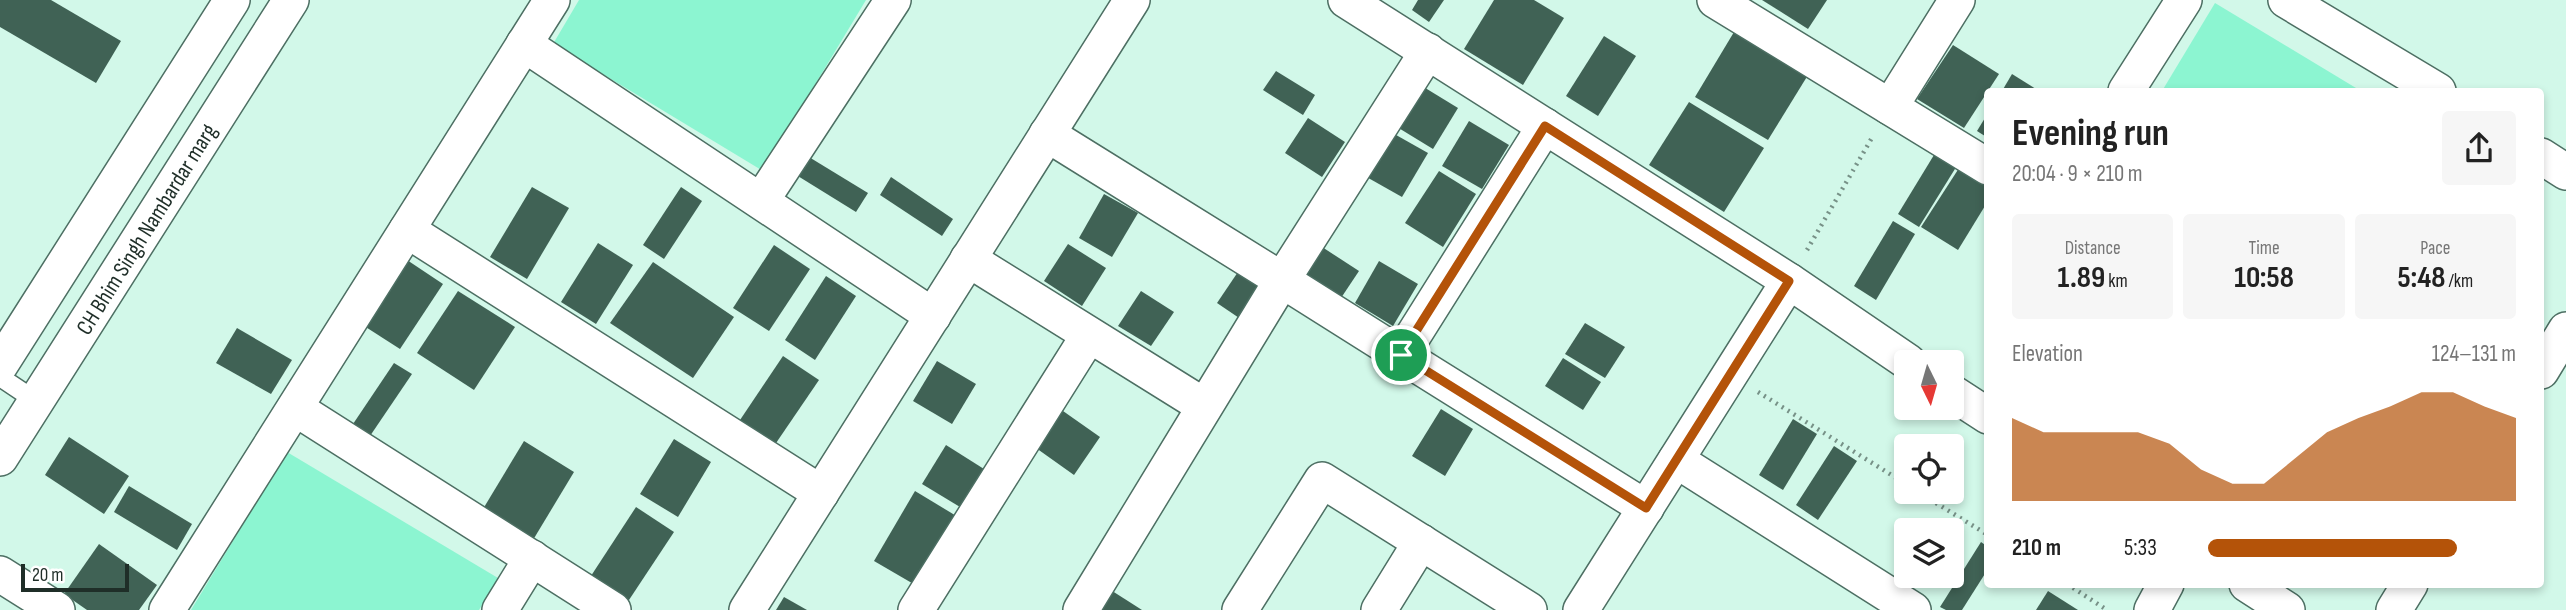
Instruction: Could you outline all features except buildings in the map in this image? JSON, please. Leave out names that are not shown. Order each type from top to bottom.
[{"type":"street","points":[[0,365],[232,0]]},
{"type":"street","name":"CH Bhim Singh Nambardar marg","points":[[0,458],[291,0]]},
{"type":"street","points":[[167,610],[552,0]]},
{"type":"street","points":[[761,201],[893,0]]},
{"type":"street","points":[[747,610],[1132,0]]},
{"type":"street","points":[[1890,107],[1957,0]]},
{"type":"street","points":[[2128,88],[2184,0]]},
{"type":"street","points":[[2286,0],[2433,88]]},
{"type":"street","points":[[1720,1],[1984,165]]},
{"type":"street","points":[[1363,5],[1428,51],[1789,281],[1894,352]]},
{"type":"street","points":[[524,44],[933,316]]},
{"type":"street","points":[[1081,610],[1282,280],[1428,51]]},
{"type":"street","points":[[1401,355],[1545,126]]},
{"type":"street","points":[[1047,134],[1646,508]]},
{"type":"street","points":[[2544,158],[2566,172]]},
{"type":"street","points":[[407,230],[821,493]]},
{"type":"street","points":[[968,259],[1204,406]]},
{"type":"street","points":[[1581,610],[1789,281]]},
{"type":"street","points":[[2544,366],[2566,330]]},
{"type":"street","points":[[916,610],[1089,335]]},
{"type":"street","points":[[1964,400],[1984,413]]},
{"type":"street","points":[[295,408],[613,610]]},
{"type":"street","points":[[1676,460],[1913,610]]},
{"type":"street","points":[[1240,610],[1322,480],[1530,610]]},
{"type":"street","points":[[1379,610],[1421,542]]},
{"type":"street","points":[[500,610],[532,558]]},
{"type":"street","points":[[0,574],[57,610]]},
{"type":"street","points":[[2152,610],[2164,588]]},
{"type":"street","points":[[2252,588],[2287,610]]},
{"type":"street","points":[[2394,610],[2408,588]]},
{"type":"lane","points":[[0,377],[36,401]]},
{"type":"path","points":[[1789,281],[1890,107]]},
{"type":"path","points":[[1730,374],[1894,476]]},
{"type":"path","points":[[1938,504],[1984,533]]},
{"type":"path","points":[[2073,588],[2107,610]]},
{"type":"green space","points":[[579,0],[866,0],[763,171],[553,44]]},
{"type":"green space","points":[[2215,3],[2356,88],[2164,88]]},
{"type":"green space","points":[[287,452],[498,578],[479,610],[191,610]]},
{"type":"route","points":[[1545,126],[1789,281],[1646,508],[1401,355],[1545,126]]}]
